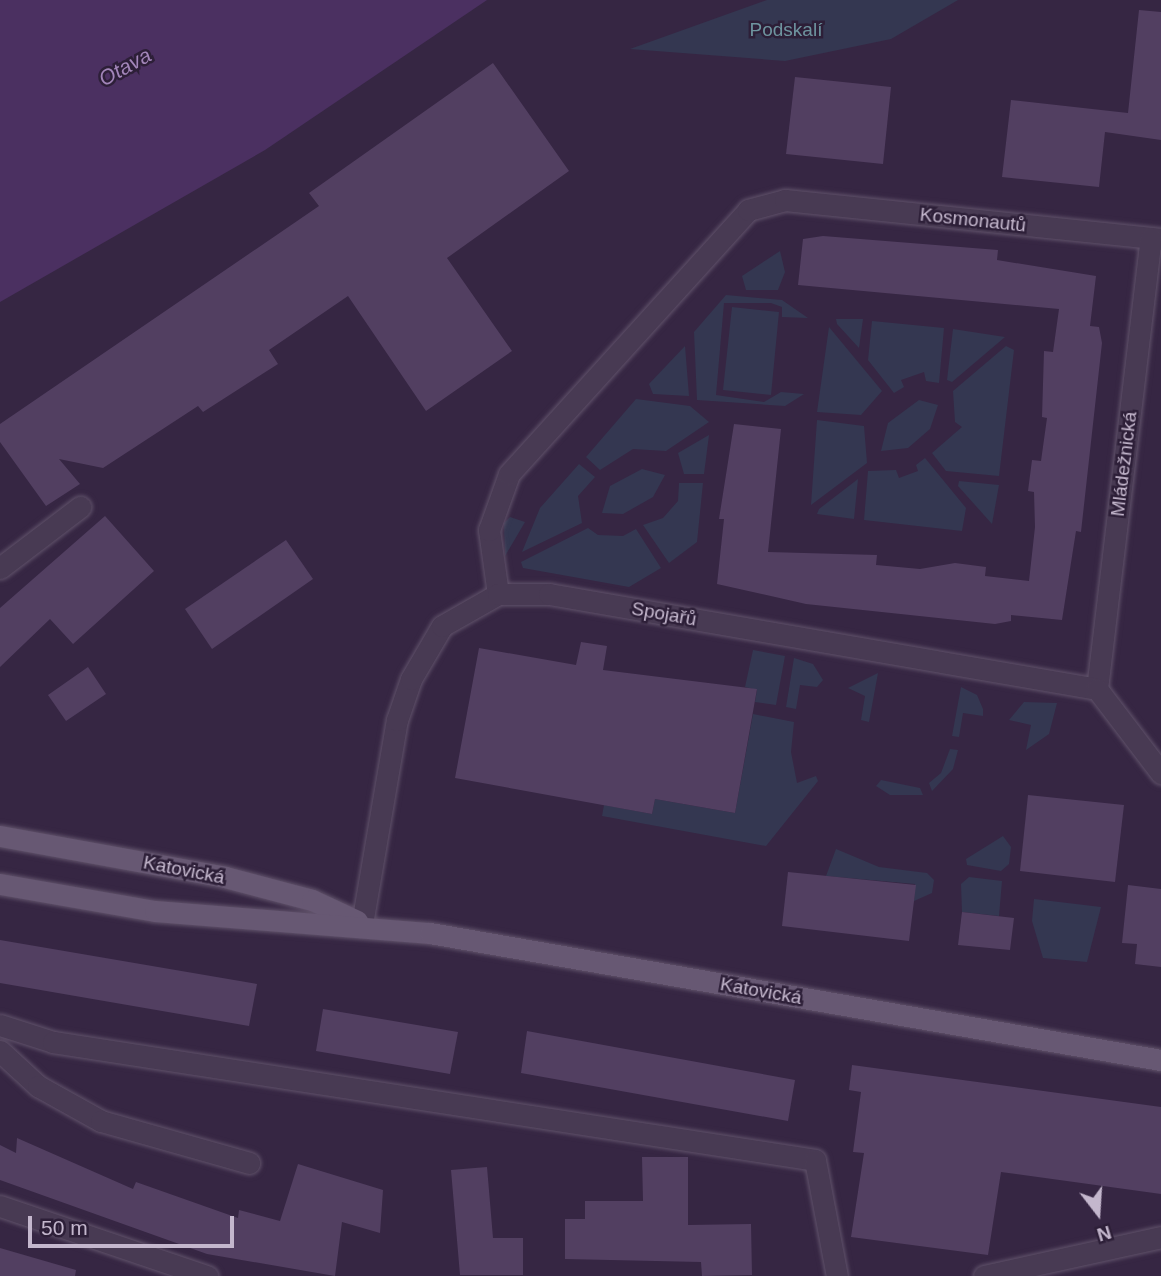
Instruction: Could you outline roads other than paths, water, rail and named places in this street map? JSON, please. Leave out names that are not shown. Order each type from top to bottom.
[{"type":"main road","name":"Katovická","points":[[0,836],[225,877],[312,900],[362,924]]},
{"type":"main road","name":"Katovická","points":[[0,884],[155,911],[362,924],[1161,1060]]},
{"type":"street","name":"Kosmonautů","points":[[498,594],[489,530],[509,474],[748,210],[785,200],[1156,239]]},
{"type":"street","name":"Mládežnická","points":[[1097,689],[1156,239]]},
{"type":"street","points":[[0,568],[80,508]]},
{"type":"street","name":"Spojařů","points":[[362,924],[411,679],[442,626],[498,594],[549,594],[1097,689]]},
{"type":"street","points":[[1097,689],[1161,773]]},
{"type":"street","points":[[0,1025],[53,1042],[815,1160],[837,1276]]},
{"type":"street","points":[[0,1051],[38,1086],[101,1121],[249,1163]]},
{"type":"street","points":[[1133,1056],[1161,1066]]},
{"type":"street","points":[[0,1206],[207,1276]]},
{"type":"street","points":[[984,1276],[1161,1237]]},
{"type":"water","name":"Otava","points":[[0,0],[487,0],[265,150],[0,302]]},
{"type":"park label","name":"Podskalí","points":[[786,30]]}]
